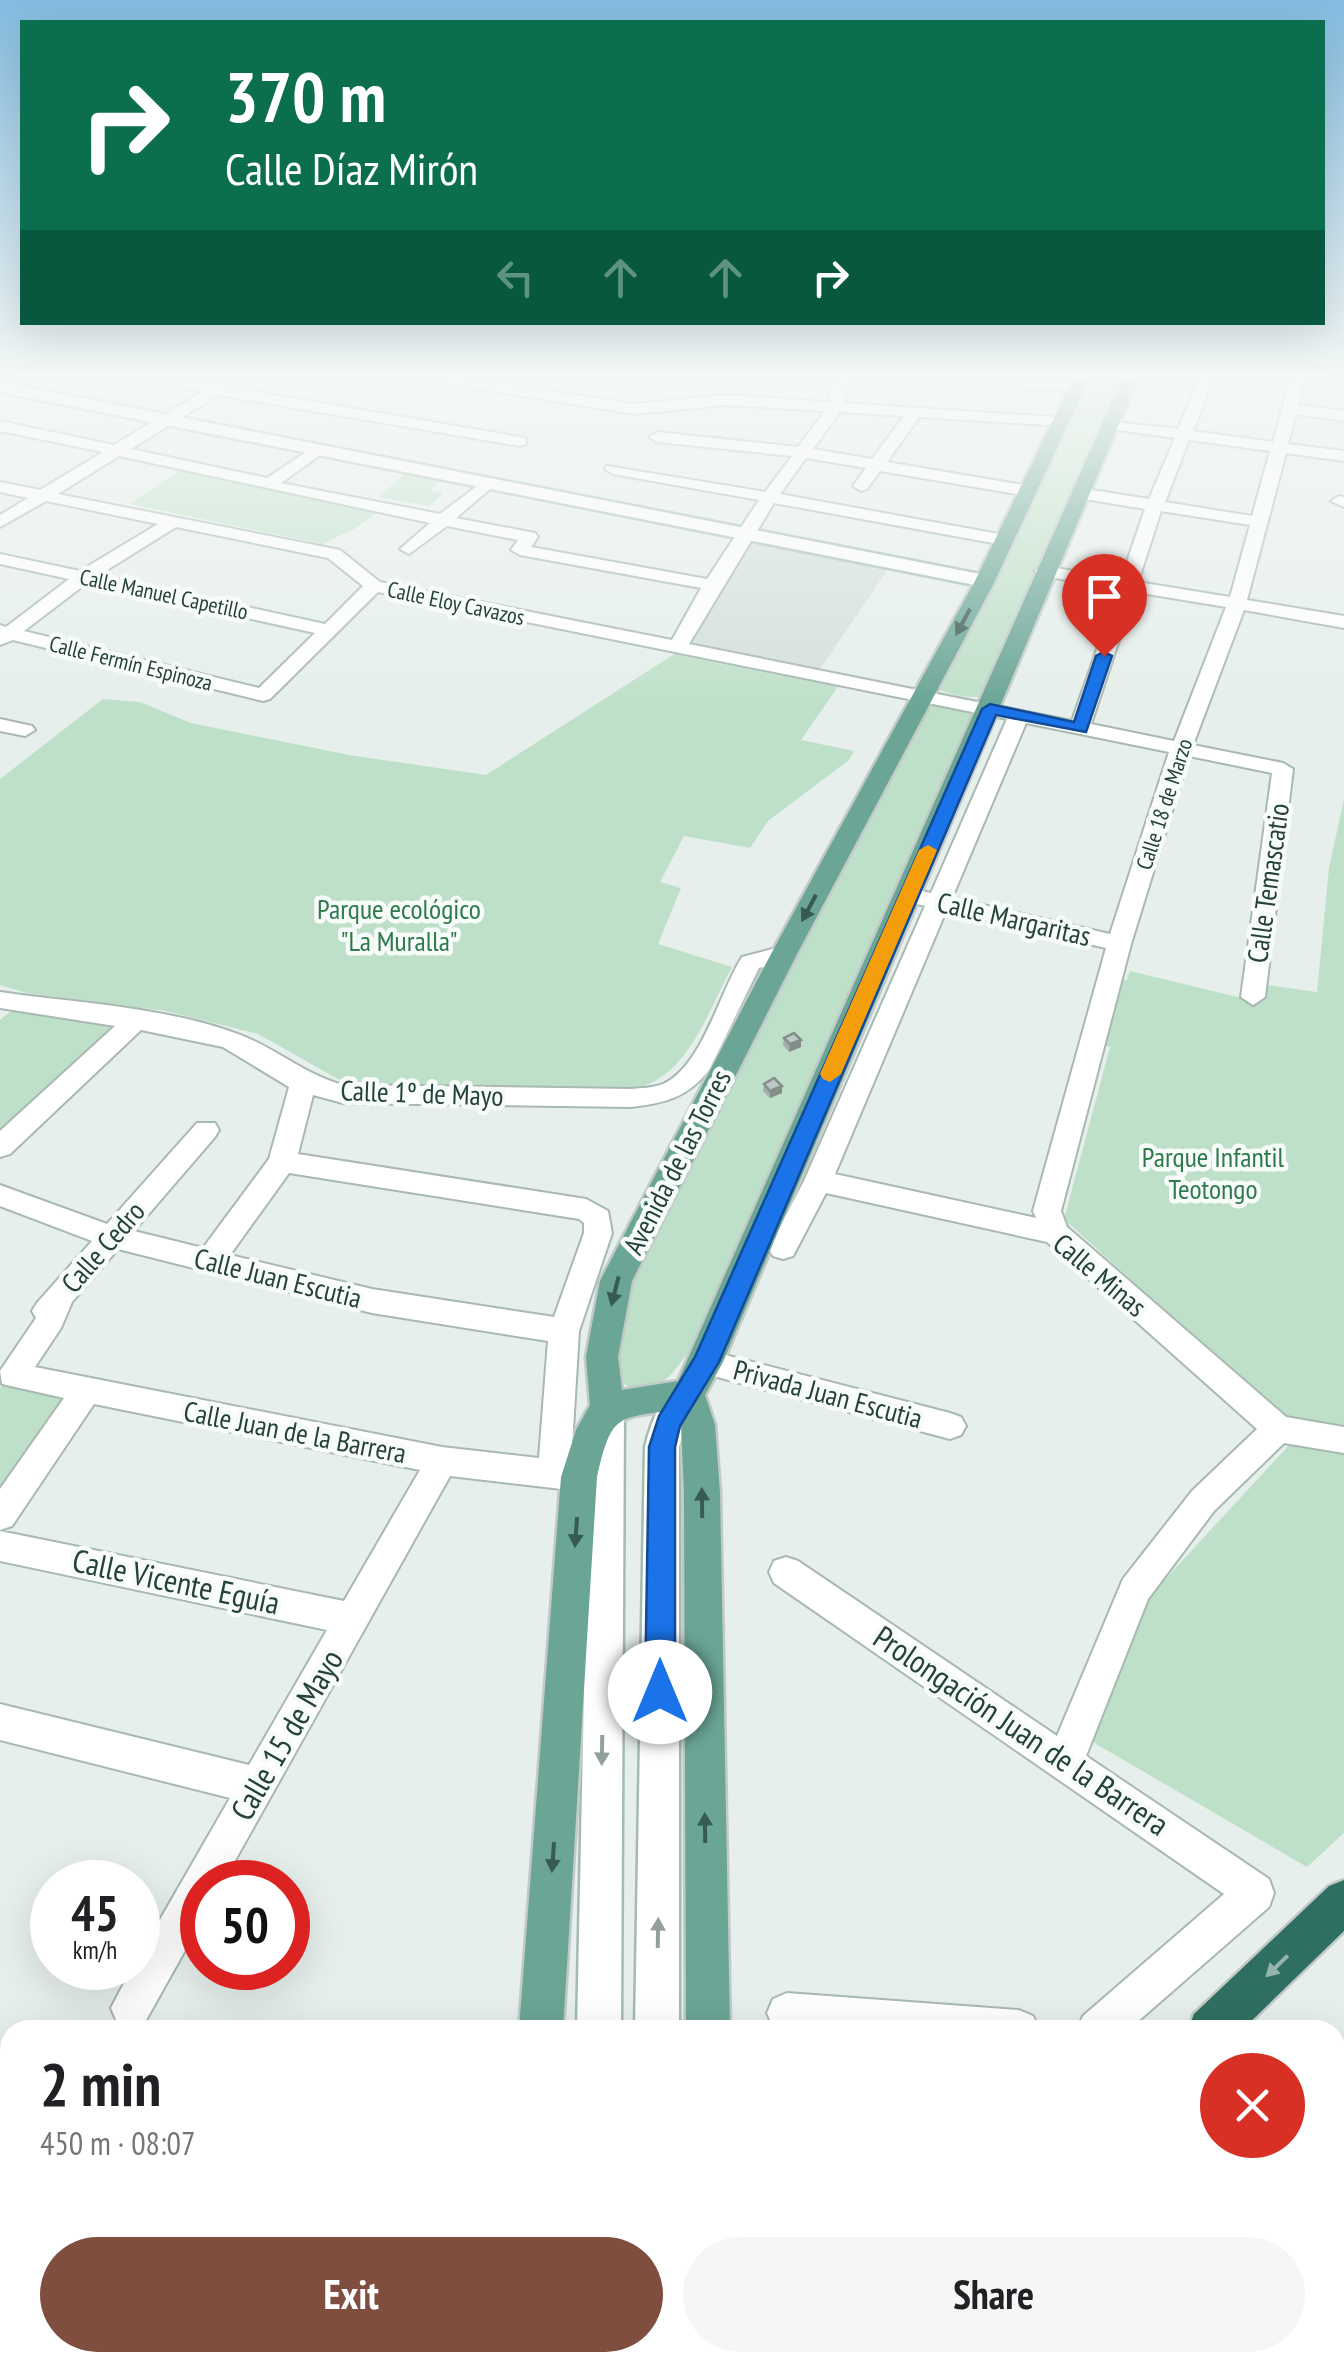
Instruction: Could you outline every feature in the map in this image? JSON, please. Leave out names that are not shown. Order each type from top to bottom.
[{"type":"highway","points":[[1220,2020],[1344,1901]]},
{"type":"main road","name":"Avenida de las Torres","points":[[606,1407],[602,1357],[616,1281],[784,954],[985,580],[1030,488]]},
{"type":"main road","points":[[708,2020],[702,1494],[697,1378],[990,709],[1081,488]]},
{"type":"main road","points":[[541,2020],[567,1476],[590,1426],[606,1407],[697,1378]]},
{"type":"street","name":"Calle Eloy Cavazos","points":[[7,488],[334,554],[374,586],[1283,769]]},
{"type":"street","points":[[0,522],[57,488]]},
{"type":"street","points":[[280,488],[529,537],[507,566]]},
{"type":"street","points":[[409,549],[482,488]]},
{"type":"street","points":[[499,488],[985,580]]},
{"type":"street","points":[[721,488],[1004,540]]},
{"type":"street","points":[[677,648],[712,585],[776,488]]},
{"type":"street","points":[[1009,488],[1028,491]]},
{"type":"street","points":[[1080,728],[1162,488]]},
{"type":"street","name":"Calle 18 de Marzo","points":[[1056,1233],[1047,1211],[1120,944],[1181,748],[1237,604],[1269,488]]},
{"type":"street","points":[[1079,493],[1260,522]]},
{"type":"street","points":[[4,635],[85,576],[174,521]]},
{"type":"street","points":[[520,550],[712,585]]},
{"type":"street","name":"Calle Manuel Capetillo","points":[[0,559],[328,630]]},
{"type":"street","points":[[1044,571],[1344,622]]},
{"type":"street","points":[[328,630],[374,586]]},
{"type":"street","name":"Calle Fermín Espinoza","points":[[4,635],[263,695],[328,630]]},
{"type":"street","points":[[783,1248],[818,1182],[1019,715]]},
{"type":"street","points":[[0,725],[25,730]]},
{"type":"street","name":"Calle Temascatio","points":[[1253,997],[1283,769]]},
{"type":"street","name":"Calle Margaritas","points":[[909,895],[1120,944]]},
{"type":"street","name":"Calle 1º de Mayo","points":[[4,1005],[190,1028],[232,1041],[303,1083],[360,1094],[631,1098],[664,1094],[681,1086],[695,1068],[750,962],[784,954]]},
{"type":"street","points":[[0,1148],[135,1021]]},
{"type":"street","points":[[209,1262],[282,1162],[303,1083]]},
{"type":"street","name":"Calle Cedro","points":[[6,1370],[50,1320],[60,1296],[206,1130]]},
{"type":"street","points":[[282,1162],[586,1210],[598,1219],[598,1233],[564,1331],[567,1476]]},
{"type":"street","name":"Calle Minas","points":[[818,1182],[1056,1233],[1278,1430]]},
{"type":"street","name":"Calle Juan Escutia","points":[[0,1195],[112,1237],[372,1302],[564,1331]]},
{"type":"street","name":"Calle Juan de la Barrera","points":[[6,1370],[442,1462],[567,1476]]},
{"type":"street","points":[[657,2020],[662,1447],[668,1424],[697,1378]]},
{"type":"street","name":"Privada Juan Escutia","points":[[697,1378],[950,1426]]},
{"type":"street","points":[[0,1516],[88,1390]]},
{"type":"street","name":"Avenida de las Torres","points":[[598,2020],[606,1407]]},
{"type":"street","points":[[1065,1762],[1135,1590],[1203,1501],[1278,1430],[1344,1440]]},
{"type":"street","name":"Calle 15 de Mayo","points":[[131,2008],[442,1462]]},
{"type":"street","name":"Calle Vicente Eguía","points":[[0,1546],[353,1618]]},
{"type":"street","name":"Prolongación Juan de la Barrera","points":[[786,1572],[1255,1892],[1108,2020]]},
{"type":"street","points":[[0,1722],[257,1786]]},
{"type":"street","points":[[787,2014],[874,2020]]},
{"type":"shaded area","points":[[752,541],[888,569],[820,669],[686,642]]},
{"type":"green space","points":[[154,488],[267,488],[378,512],[322,544],[130,504]]},
{"type":"green space","points":[[390,488],[433,488],[430,490],[443,493],[430,506],[379,497]]},
{"type":"green space","points":[[1034,488],[1078,488],[984,696],[966,697],[935,687]]},
{"type":"green space","name":"Parque ecológico \"La Muralla\"","points":[[676,653],[839,685],[801,740],[854,751],[849,760],[768,821],[750,848],[684,836],[660,882],[681,888],[658,944],[732,967],[684,1056],[655,1081],[637,1088],[389,1088],[338,1079],[258,1034],[166,1011],[27,993],[0,985],[0,779],[103,699],[140,702],[191,723],[349,755],[486,775]]},
{"type":"green space","points":[[929,701],[971,709],[976,714],[694,1344],[666,1380],[655,1388],[633,1390],[610,1365],[628,1285]]},
{"type":"green space","name":"Parque Infantil Teotongo","points":[[1344,799],[1344,1427],[1283,1418],[1064,1219],[1110,1047],[1104,1045],[1123,980],[1127,980],[1130,971],[1250,1000],[1252,983],[1317,992],[1329,868]]},
{"type":"green space","points":[[11,1011],[118,1027],[0,1135],[0,1020]]},
{"type":"green space","points":[[8,1380],[72,1393],[0,1486],[0,1388]]},
{"type":"green space","points":[[1291,1443],[1344,1451],[1344,1833],[1307,1867],[1091,1741],[1144,1602]]},
{"type":"building","points":[[794,1033],[801,1040],[790,1044],[784,1038]]},
{"type":"building","points":[[774,1078],[782,1086],[770,1091],[764,1084]]},
{"type":"slow traffic","points":[[830,1074],[928,850]]},
{"type":"route","points":[[660,1692],[662,1447],[668,1424],[706,1362],[990,709],[1080,728],[1104,656]]}]
